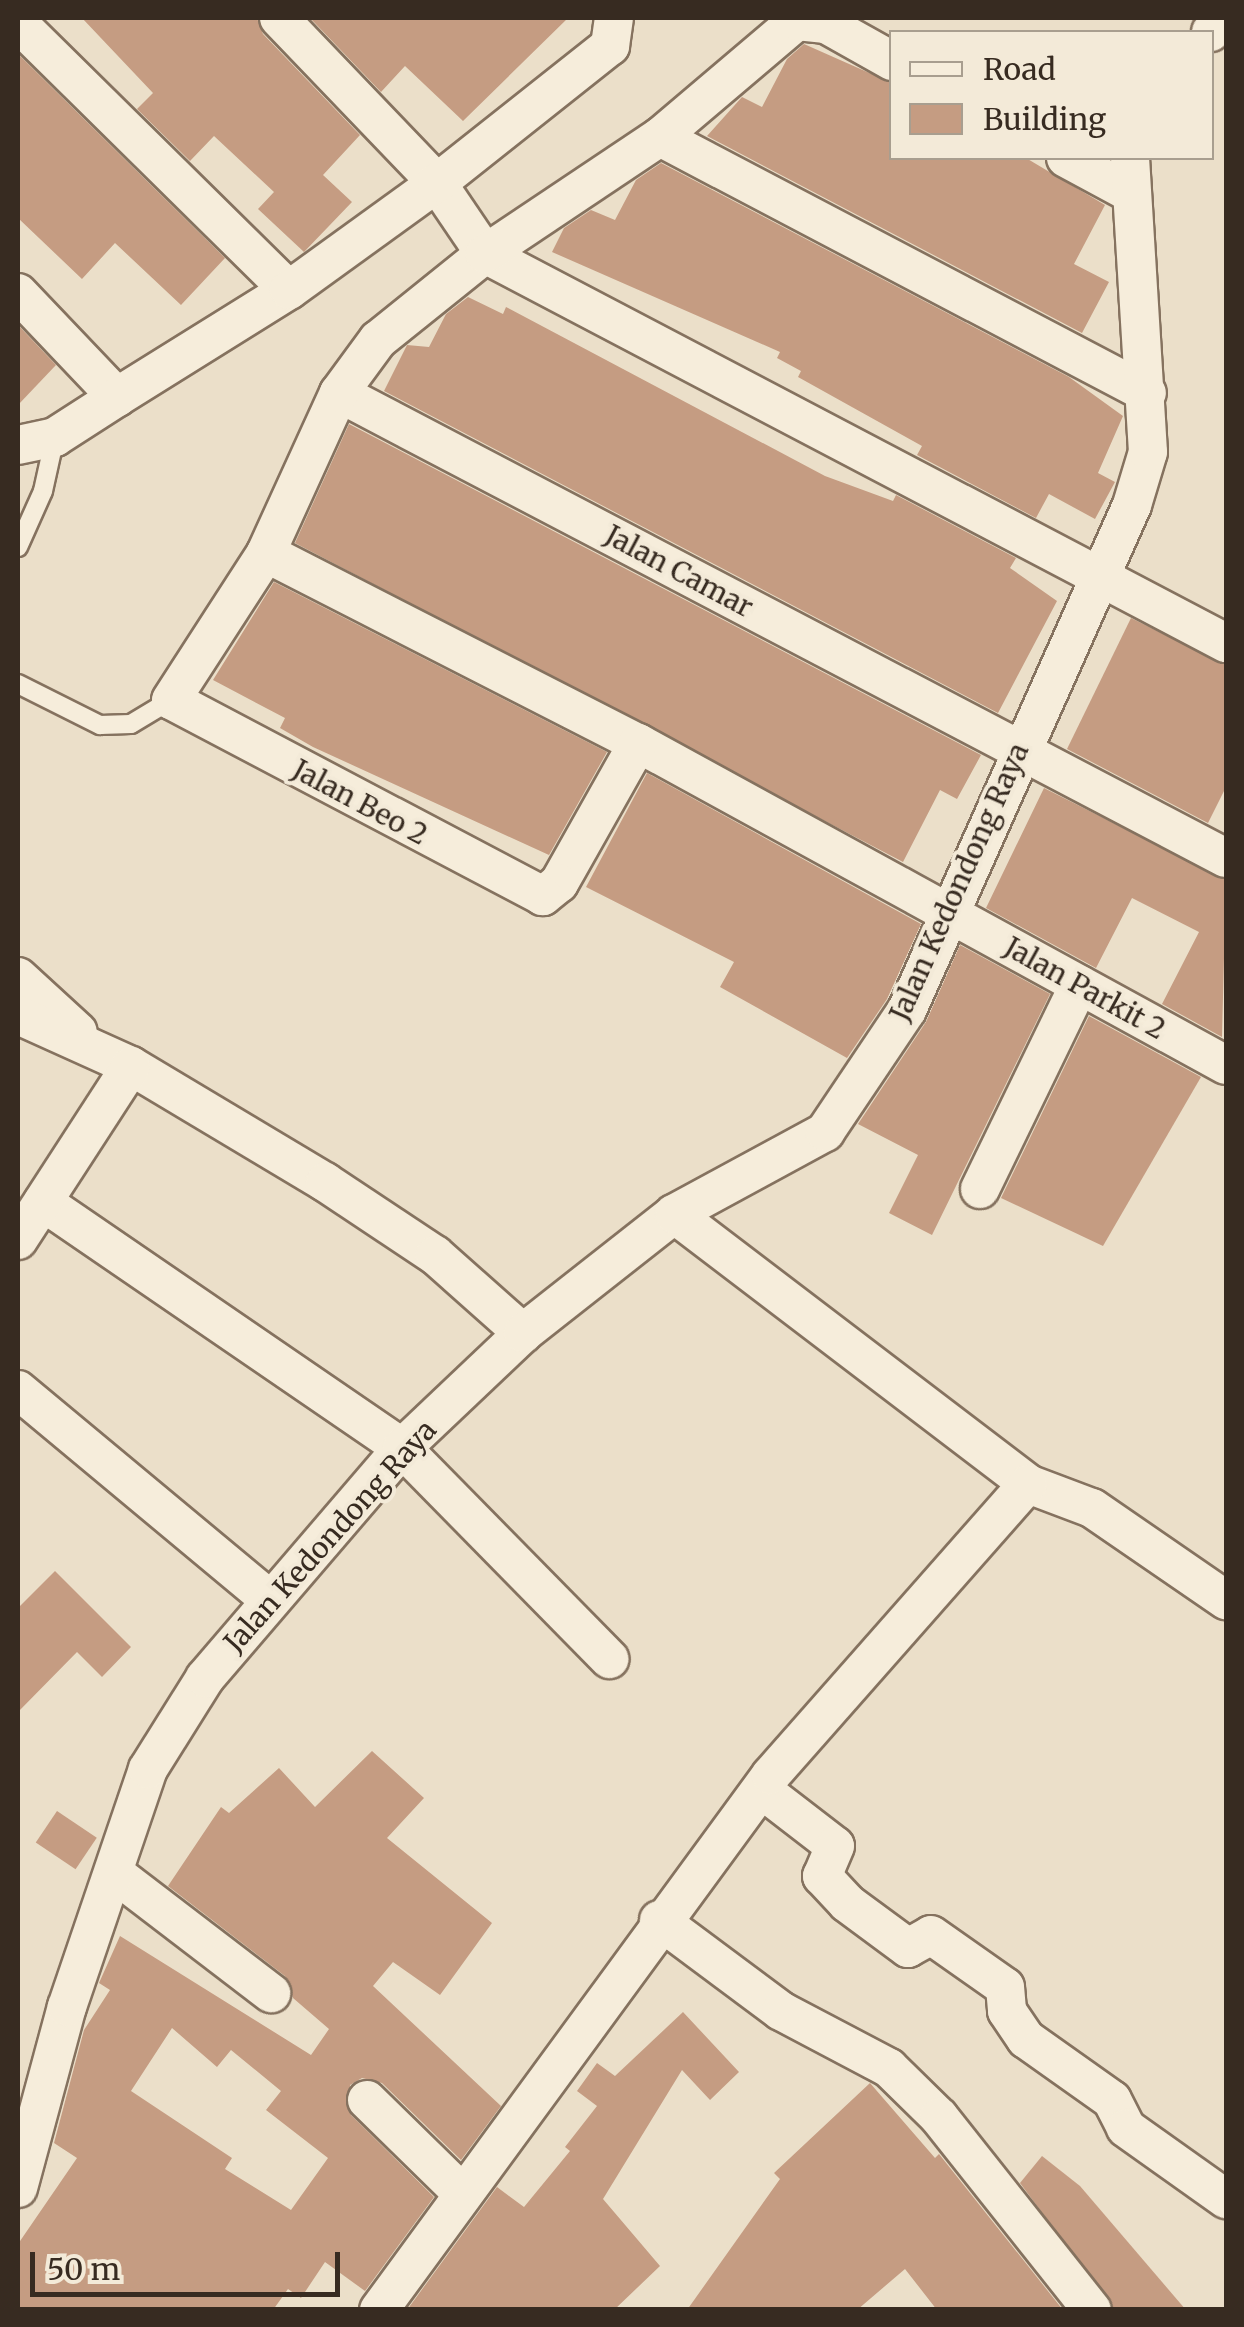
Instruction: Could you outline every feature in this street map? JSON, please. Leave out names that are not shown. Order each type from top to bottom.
[{"type":"street","points":[[278,18],[437,183],[484,254],[1226,643]]},
{"type":"street","points":[[18,445],[55,436],[289,290],[437,183],[601,54],[614,18]]},
{"type":"street","points":[[171,700],[266,553],[339,393],[378,340],[484,254],[660,137],[797,21],[826,24],[889,58]]},
{"type":"street","points":[[18,24],[289,290]]},
{"type":"street","points":[[660,137],[1148,392]]},
{"type":"street","points":[[1074,160],[1128,174]]},
{"type":"street","name":"Jalan Kedondong Raya","points":[[18,2188],[148,1769],[204,1678],[402,1448],[523,1333],[674,1214],[825,1132],[906,1010],[944,911],[1098,579],[1148,452],[1148,392],[1128,174]]},
{"type":"street","points":[[18,293],[117,398]]},
{"type":"street","name":"Jalan Camar","points":[[339,393],[1226,858]]},
{"type":"street","name":"Jalan Parkit 2","points":[[266,553],[638,743],[1226,1064]]},
{"type":"street","name":"Jalan Beo 2","points":[[171,700],[542,896],[560,884],[638,743]]},
{"type":"street","points":[[18,977],[115,1058]]},
{"type":"street","points":[[980,1189],[1079,985]]},
{"type":"street","points":[[18,1015],[115,1058],[435,1255],[523,1333]]},
{"type":"street","points":[[18,1240],[43,1202],[115,1058]]},
{"type":"street","points":[[43,1202],[402,1448],[609,1659]]},
{"type":"street","points":[[674,1214],[1028,1484],[1092,1508],[1226,1600]]},
{"type":"street","points":[[18,1390],[270,1600]]},
{"type":"street","points":[[379,2310],[659,1920],[765,1792],[771,1774],[1028,1484]]},
{"type":"street","points":[[765,1792],[835,1846],[822,1876],[847,1903],[908,1948],[931,1935],[1006,1987],[1006,2012],[1026,2039],[1112,2100],[1126,2128],[1226,2199]]},
{"type":"street","points":[[114,1874],[271,1993]]},
{"type":"street","points":[[659,1920],[782,2011],[889,2068],[940,2118],[1092,2310]]},
{"type":"street","points":[[367,2100],[463,2194]]},
{"type":"lane","points":[[18,547],[44,490],[55,436]]},
{"type":"lane","points":[[18,684],[100,725],[130,724],[171,700]]},
{"type":"building","points":[[82,18],[257,18],[263,34],[360,135],[323,175],[352,202],[304,252],[258,209],[274,192],[214,136],[190,161],[137,109],[153,93]]},
{"type":"building","points":[[310,18],[568,18],[463,121],[405,66],[381,92]]},
{"type":"building","points":[[804,44],[889,82],[889,160],[1029,160],[1105,205],[1074,264],[1109,282],[1082,333],[707,136],[742,97],[762,107],[787,59]]},
{"type":"building","points":[[18,54],[225,258],[181,305],[115,243],[82,279],[18,218]]},
{"type":"building","points":[[661,163],[1069,377],[1123,416],[1098,473],[1115,482],[1095,519],[1049,494],[1036,518],[917,455],[922,446],[798,377],[801,371],[777,358],[780,352],[552,252],[564,228],[591,210],[615,220],[636,180]]},
{"type":"building","points":[[468,297],[503,314],[506,307],[825,476],[893,501],[896,495],[1016,558],[1010,568],[1057,601],[998,713],[384,391],[407,345],[429,347],[446,314]]},
{"type":"building","points":[[18,325],[56,365],[18,405]]},
{"type":"building","points":[[349,424],[981,755],[957,799],[940,790],[903,862],[295,543]]},
{"type":"building","points":[[274,582],[607,752],[549,855],[313,747],[280,728],[285,718],[213,680]]},
{"type":"building","points":[[1131,618],[1226,665],[1226,787],[1208,823],[1067,749]]},
{"type":"building","points":[[647,773],[921,924],[887,999],[847,1058],[720,987],[734,962],[586,887]]},
{"type":"building","points":[[1044,788],[1226,880],[1222,1037],[1162,1004],[1199,932],[1132,898],[1096,968],[986,908]]},
{"type":"building","points":[[960,945],[1050,994],[932,1235],[889,1213],[918,1155],[858,1124],[926,1022]]},
{"type":"building","points":[[1089,1016],[1201,1077],[1103,1246],[1001,1198]]},
{"type":"building","points":[[55,1571],[131,1647],[102,1677],[77,1652],[18,1712],[18,1608]]},
{"type":"building","points":[[372,1751],[424,1798],[387,1838],[492,1923],[440,1995],[393,1962],[373,1986],[501,2106],[461,2160],[382,2083],[362,2078],[350,2085],[351,2115],[434,2197],[365,2291],[325,2262],[301,2298],[288,2289],[273,2310],[18,2310],[18,2244],[77,2158],[54,2143],[84,2030],[110,1990],[99,1983],[120,1936],[311,2055],[329,2029],[293,1998],[285,1976],[168,1886],[221,1807],[229,1813],[279,1768],[315,1807]],"holes":[[[172,2028],[217,2067],[231,2050],[281,2091],[266,2110],[328,2158],[291,2210],[225,2169],[232,2158],[131,2091]]]},
{"type":"building","points":[[57,1811],[97,1838],[76,1869],[36,1843]]},
{"type":"building","points":[[683,2012],[739,2072],[710,2100],[682,2070],[603,2199],[660,2266],[614,2310],[407,2310],[497,2187],[524,2207],[570,2151],[565,2147],[597,2106],[577,2091],[597,2063],[615,2076]]},
{"type":"building","points":[[870,2083],[935,2158],[939,2154],[1063,2310],[937,2310],[905,2269],[857,2310],[687,2310],[780,2179],[774,2173]]},
{"type":"building","points":[[1042,2156],[1080,2186],[1186,2310],[1114,2310],[1020,2183]]}]
